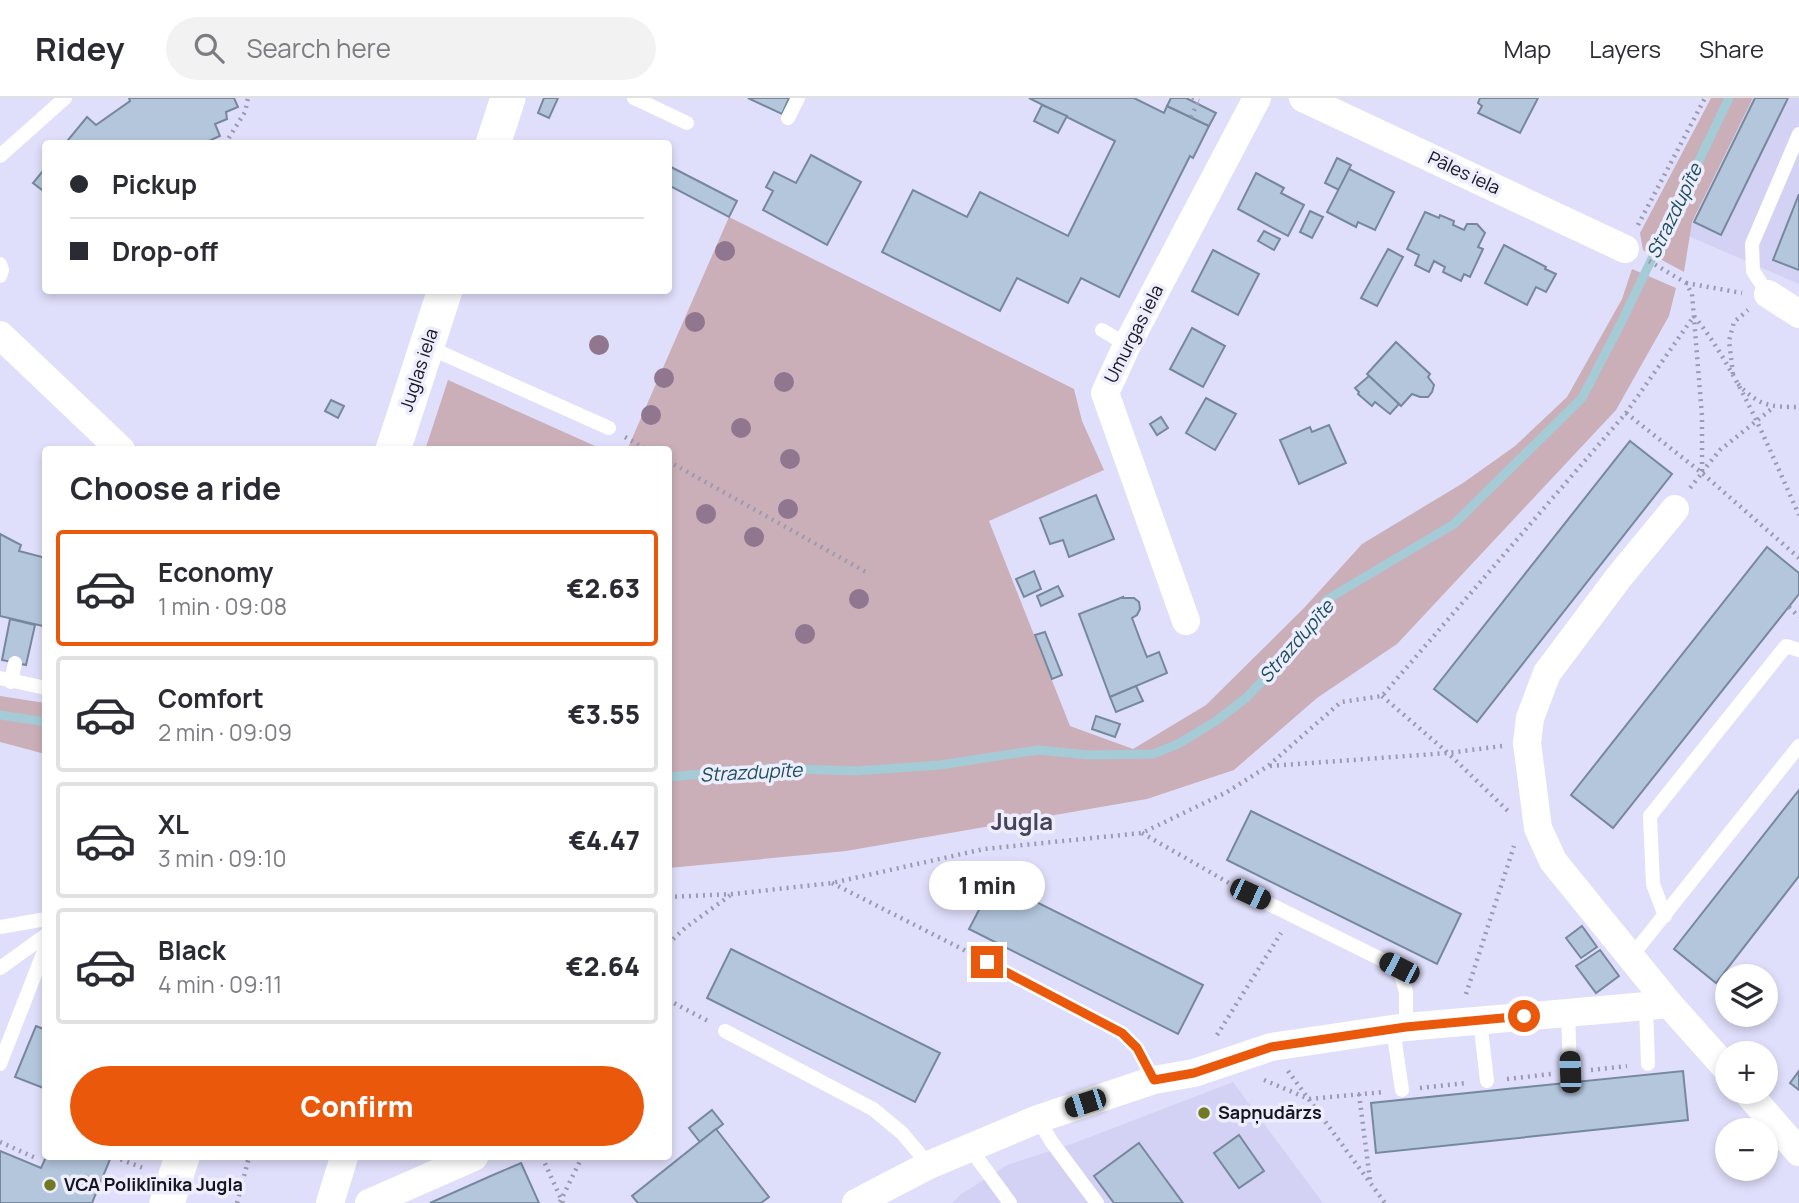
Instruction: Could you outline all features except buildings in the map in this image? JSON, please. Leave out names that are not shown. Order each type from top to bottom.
[{"type":"street","points":[[494,140],[508,98]]},
{"type":"street","name":"Umurgas iela","points":[[1186,621],[1105,393],[1127,345],[1257,98]]},
{"type":"street","name":"Pāles iela","points":[[1303,98],[1625,249]]},
{"type":"street","name":"Juglas iela","points":[[394,446],[443,294]]},
{"type":"street","points":[[1768,294],[1799,314]]},
{"type":"street","points":[[0,335],[117,446]]},
{"type":"street","points":[[1675,509],[1547,673],[1530,718],[1527,743],[1530,826],[1553,861],[1630,958],[1657,1005],[1715,1058]]},
{"type":"street","points":[[856,1203],[929,1165],[1038,1119],[1154,1080],[1194,1073],[1271,1047],[1399,1028],[1657,1005]]},
{"type":"street","points":[[1757,1104],[1799,1152]]},
{"type":"street","points":[[330,1203],[343,1160]]},
{"type":"street","points":[[369,1203],[467,1160]]},
{"type":"lane","points":[[0,156],[65,98]]},
{"type":"lane","points":[[634,98],[687,123]]},
{"type":"lane","points":[[788,118],[798,98]]},
{"type":"lane","points":[[1768,294],[1753,271],[1752,244],[1799,134]]},
{"type":"lane","points":[[0,264],[0,276]]},
{"type":"lane","points":[[1102,330],[1127,345]]},
{"type":"lane","points":[[426,347],[609,428]]},
{"type":"lane","points":[[1665,916],[1653,884],[1650,816],[1786,646],[1799,650]]},
{"type":"lane","points":[[15,663],[6,680],[42,687]]},
{"type":"lane","points":[[1630,958],[1799,746]]},
{"type":"lane","points":[[1247,893],[1399,968],[1406,992],[1399,1028],[1402,1090]]},
{"type":"lane","points":[[0,927],[42,920]]},
{"type":"lane","points":[[0,968],[42,938]]},
{"type":"lane","points":[[0,1064],[42,956]]},
{"type":"lane","points":[[987,962],[1122,1033],[1137,1048],[1154,1080]]},
{"type":"lane","points":[[1648,1064],[1657,1005]]},
{"type":"lane","points":[[1568,1013],[1570,1072]]},
{"type":"lane","points":[[1469,1021],[1487,1081]]},
{"type":"lane","points":[[725,1031],[873,1109],[902,1133],[929,1165]]},
{"type":"lane","points":[[1038,1119],[1051,1142],[1097,1203]]},
{"type":"lane","points":[[969,1147],[1010,1203]]},
{"type":"path","points":[[227,140],[244,112],[248,98]]},
{"type":"path","points":[[1191,117],[1199,100],[1192,98]]},
{"type":"path","points":[[1625,249],[1705,98]]},
{"type":"path","points":[[1665,270],[1686,284],[1731,292],[1768,294]]},
{"type":"path","points":[[1686,284],[1692,294],[1702,416],[1702,473]]},
{"type":"path","points":[[1768,294],[1734,322],[1729,341],[1733,379],[1753,400],[1774,407],[1799,407]]},
{"type":"path","points":[[1693,316],[1708,334],[1757,422],[1799,515]]},
{"type":"path","points":[[672,897],[733,894],[832,883],[984,849],[1142,833],[1227,792],[1268,766],[1341,702],[1382,696],[1626,413],[1693,316]]},
{"type":"path","points":[[1675,509],[1720,450],[1774,407]]},
{"type":"path","points":[[1626,413],[1702,473],[1799,558]]},
{"type":"path","points":[[672,463],[866,572]]},
{"type":"path","points":[[1789,607],[1799,617]]},
{"type":"path","points":[[1382,696],[1530,826],[1469,1021]]},
{"type":"path","points":[[1268,766],[1448,753],[1527,743]]},
{"type":"path","points":[[1142,833],[1209,873]]},
{"type":"path","points":[[832,883],[987,962]]},
{"type":"path","points":[[672,940],[733,894]]},
{"type":"path","points":[[1194,1073],[1293,914]]},
{"type":"path","points":[[672,1002],[725,1031]]},
{"type":"path","points":[[1271,1047],[1385,1203]]},
{"type":"path","points":[[1309,1099],[1648,1064]]},
{"type":"path","points":[[1359,1094],[1370,1181]]},
{"type":"path","points":[[0,1142],[38,1159]]},
{"type":"path","points":[[122,1160],[168,1177]]},
{"type":"path","points":[[237,1203],[248,1160]]},
{"type":"path","points":[[543,1160],[561,1202]]},
{"type":"path","points":[[561,1202],[581,1160]]},
{"type":"shaded area","points":[[1711,98],[1753,98],[1692,222],[1684,272],[1643,250],[1640,233]]},
{"type":"shaded area","points":[[1754,98],[1799,98],[1799,284],[1686,235]]},
{"type":"shaded area","points":[[729,217],[1074,389],[1082,421],[1104,470],[989,521],[1070,726],[1133,749],[1206,705],[1304,608],[1362,544],[1463,483],[1515,446],[1567,397],[1622,299],[1632,269],[1676,288],[1669,316],[1616,410],[1397,644],[1317,698],[1234,770],[1147,799],[846,851],[672,868],[672,446],[629,446]]},
{"type":"shaded area","points":[[448,380],[595,446],[426,446]]},
{"type":"shaded area","points":[[0,696],[42,703],[42,753],[0,742]]},
{"type":"shaded area","name":"Sapņudārzs","points":[[1233,1082],[1323,1203],[952,1203],[1007,1165],[1069,1145]]},
{"type":"waterway","name":"Strazdupīte","points":[[672,777],[770,768],[855,771],[940,765],[1038,750],[1090,755],[1153,754],[1178,744],[1216,721],[1246,698],[1297,644],[1326,600],[1454,524],[1582,398],[1729,98]]},
{"type":"waterway","name":"Strazdupīte","points":[[0,715],[42,721]]},
{"type":"place","name":"Sapņudārzs","points":[[1204,1113]]},
{"type":"place","name":"VCA Poliklīnika Jugla","points":[[50,1185]]},
{"type":"district","name":"Jugla","points":[[1022,822]]},
{"type":"route","points":[[987,962],[1122,1033],[1137,1048],[1154,1080],[1194,1073],[1271,1047],[1406,1027],[1524,1016]]}]
